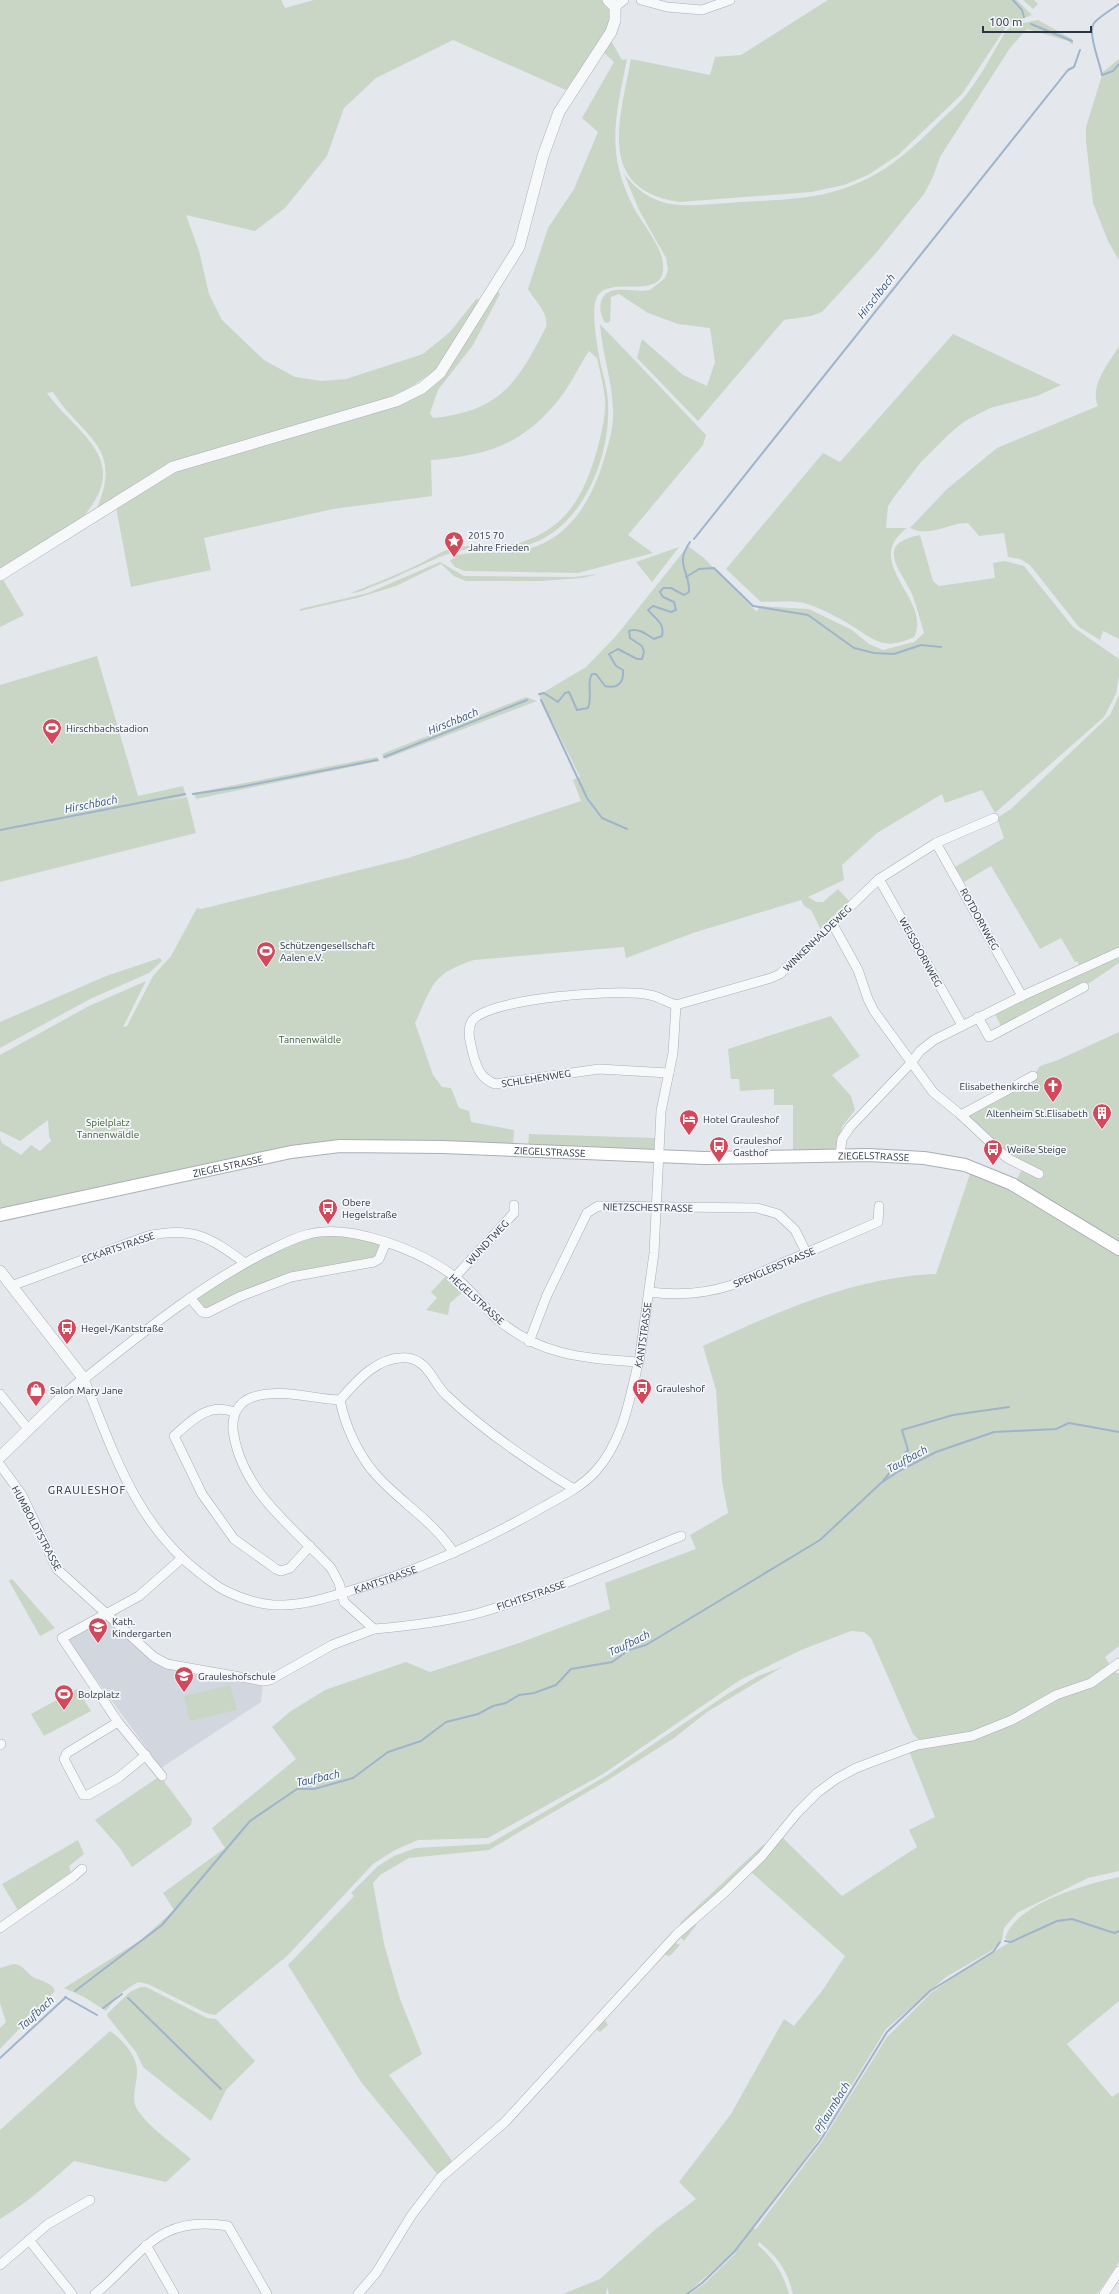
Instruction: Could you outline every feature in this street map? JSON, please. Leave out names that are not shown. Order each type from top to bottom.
[{"type":"main road","name":"ZIEGELSTRASSE","points":[[0,1215],[291,1152],[340,1146],[421,1146],[704,1158],[840,1155],[924,1158],[965,1165],[1012,1184],[1119,1249]]},
{"type":"street","points":[[0,575],[173,467],[396,401],[422,388],[440,373],[518,247],[544,156],[559,112],[611,32],[615,20],[611,3],[624,0]]},
{"type":"street","points":[[641,0],[667,7],[702,10],[730,0]]},
{"type":"street","name":"WINKENHALDEWEG","points":[[676,1005],[771,978],[780,974],[879,879],[936,843],[994,818]]},
{"type":"street","name":"ROTDORNWEG","points":[[936,843],[1022,996]]},
{"type":"street","name":"WEISSDORNWEG","points":[[879,879],[962,1025]]},
{"type":"street","points":[[832,923],[858,970],[868,999],[932,1092],[961,1115],[1007,1158],[1039,1174]]},
{"type":"street","points":[[840,1155],[842,1140],[850,1127],[911,1063],[920,1051],[934,1040],[1022,996],[1119,952]]},
{"type":"street","points":[[978,1017],[989,1037],[1084,987]]},
{"type":"street","name":"SCHLEHENWEG","points":[[669,1073],[599,1069],[494,1084],[485,1081],[478,1070],[469,1036],[471,1022],[479,1015],[520,1002],[567,995],[629,993],[650,995],[676,1005]]},
{"type":"street","points":[[657,1156],[660,1111],[669,1073],[676,1005]]},
{"type":"street","points":[[961,1115],[1033,1076]]},
{"type":"street","name":"KANTSTRASSE","points":[[0,1271],[84,1379],[121,1471],[145,1516],[181,1559],[222,1589],[251,1601],[282,1605],[305,1603],[387,1579],[454,1553],[510,1526],[574,1489],[593,1474],[602,1464],[618,1437],[639,1362],[650,1292],[657,1208],[657,1156]]},
{"type":"street","name":"WUNDTWEG","points":[[454,1277],[514,1213],[514,1204]]},
{"type":"street","name":"NIETZSCHESTRASSE","points":[[529,1342],[547,1295],[587,1213],[598,1206],[657,1208],[757,1208],[778,1214],[795,1230],[807,1254]]},
{"type":"street","name":"SPENGLERSTRASSE","points":[[650,1292],[675,1295],[710,1292],[732,1285],[807,1254],[878,1222],[879,1206]]},
{"type":"street","name":"HEGELSTRASSE","points":[[0,1457],[28,1429],[84,1379],[190,1298],[245,1263],[287,1241],[309,1234],[334,1231],[362,1234],[409,1252],[454,1277],[496,1318],[529,1342],[554,1352],[584,1358],[639,1362]]},
{"type":"street","name":"ECKARTSTRASSE","points":[[11,1286],[148,1236],[167,1232],[203,1236],[218,1243],[245,1263]]},
{"type":"street","points":[[190,1298],[202,1312],[207,1313],[238,1297],[286,1278],[374,1262],[379,1259],[386,1242]]},
{"type":"street","points":[[374,1629],[344,1602],[342,1593],[331,1568],[259,1494],[244,1468],[235,1443],[232,1422],[234,1412],[240,1404],[252,1397],[268,1394],[340,1400],[370,1370],[388,1360],[408,1358],[420,1363],[429,1371],[442,1390],[490,1433],[574,1489]]},
{"type":"street","points":[[0,1394],[28,1429]]},
{"type":"street","points":[[340,1400],[358,1448],[377,1476],[442,1535],[454,1553]]},
{"type":"street","points":[[234,1412],[225,1408],[208,1410],[193,1419],[174,1436],[202,1494],[234,1539],[276,1569],[281,1571],[290,1568],[310,1546]]},
{"type":"street","name":"HUMBOLDTSTRASSE","points":[[0,1465],[22,1495],[57,1570],[154,1657],[167,1664],[264,1681]]},
{"type":"street","name":"FICHTESTRASSE","points":[[264,1681],[270,1680],[332,1645],[374,1629],[444,1621],[478,1613],[549,1590],[681,1536]]},
{"type":"street","points":[[162,1776],[118,1722],[62,1638],[139,1596],[181,1559]]},
{"type":"street","points":[[358,2294],[376,2273],[411,2216],[440,2178],[505,2122],[677,1934],[725,1892],[762,1856],[797,1813],[817,1793],[836,1779],[856,1768],[917,1745],[972,1736],[1012,1720],[1056,1695],[1091,1683],[1119,1663]]},
{"type":"street","points":[[118,1722],[106,1731],[67,1753],[64,1759],[83,1795],[88,1795],[118,1778],[146,1755]]},
{"type":"street","points":[[0,1928],[73,1877],[82,1869]]},
{"type":"street","points":[[0,2265],[48,2224],[90,2200]]},
{"type":"street","points":[[95,2294],[146,2245],[162,2233],[180,2226],[195,2223],[228,2226],[267,2294]]},
{"type":"street","points":[[28,2240],[72,2294]]},
{"type":"street","points":[[146,2245],[174,2294]]},
{"type":"street","points":[[1104,2294],[1119,2271]]},
{"type":"shaded area","name":"Grauleshofschule","points":[[104,1617],[152,1659],[263,1683],[261,1702],[161,1768],[66,1638]]},
{"type":"green space","points":[[0,0],[281,0],[285,8],[314,0],[603,0],[612,13],[610,25],[566,90],[453,40],[376,78],[344,108],[327,156],[285,208],[255,231],[186,215],[199,251],[209,294],[222,320],[264,360],[295,377],[322,381],[346,379],[423,354],[450,332],[477,298],[481,303],[437,369],[408,389],[378,402],[170,469],[96,510],[104,488],[106,471],[103,456],[87,432],[64,408],[53,392],[47,393],[85,435],[95,449],[102,464],[103,479],[97,497],[82,518],[0,570]]},
{"type":"green space","points":[[828,0],[1017,0],[1032,15],[1008,24],[962,94],[898,155],[868,175],[844,185],[811,192],[680,202],[653,195],[635,183],[624,167],[620,148],[619,127],[631,59],[710,75],[715,57],[741,55]]},
{"type":"green space","points":[[1023,0],[1034,0],[1038,4],[1033,9]]},
{"type":"green space","points":[[1038,20],[1072,39],[1073,45],[1068,41],[1027,29],[1010,48],[940,157],[933,177],[924,194],[876,253],[822,312],[811,316],[784,320],[698,421],[637,358],[642,339],[683,375],[707,386],[715,362],[710,328],[678,324],[648,313],[619,294],[611,297],[610,322],[605,323],[602,318],[600,307],[603,297],[606,294],[617,290],[650,290],[665,278],[668,270],[666,258],[639,210],[624,174],[635,186],[658,201],[684,205],[784,200],[826,194],[854,185],[868,179],[905,154],[960,102],[977,80],[1006,31],[1013,25]]},
{"type":"green space","points":[[610,39],[622,60],[627,59],[619,98],[615,133],[619,168],[624,186],[633,206],[655,242],[662,257],[662,276],[656,283],[647,286],[613,287],[603,290],[597,297],[594,311],[594,321],[598,351],[606,385],[608,425],[598,469],[588,490],[576,509],[562,526],[544,538],[524,546],[458,551],[364,590],[351,593],[407,570],[441,552],[450,549],[468,546],[504,545],[522,542],[538,536],[563,518],[580,494],[587,480],[602,432],[605,406],[604,390],[597,358],[589,351],[561,397],[542,418],[528,430],[500,446],[485,451],[431,460],[432,496],[333,509],[204,538],[211,570],[131,587],[116,507],[171,474],[197,463],[265,442],[369,415],[429,388],[497,290],[500,294],[473,345],[438,390],[430,413],[433,418],[475,409],[491,401],[504,391],[515,379],[526,364],[546,327],[545,317],[541,307],[528,289],[548,228],[574,189],[598,132],[582,118],[614,62],[602,51]]},
{"type":"green space","points":[[1119,59],[1119,260],[1108,241],[1093,203],[1086,141],[1086,127],[1103,72]]},
{"type":"green space","points":[[600,324],[706,435],[703,445],[628,535],[653,553],[578,573],[465,571],[455,567],[450,561],[457,555],[516,551],[540,545],[566,528],[585,503],[599,474],[606,453],[613,422],[612,398]]},
{"type":"green space","points":[[953,334],[1061,385],[1037,396],[990,408],[965,421],[949,434],[921,462],[888,506],[886,528],[907,528],[895,541],[891,554],[894,568],[914,609],[917,623],[914,637],[904,641],[888,644],[874,640],[837,617],[805,603],[761,602],[726,569],[823,453],[840,462]]},
{"type":"green space","points":[[1119,346],[1119,639],[1103,631],[1100,640],[1079,627],[1030,565],[1020,559],[1008,557],[1004,533],[979,536],[968,523],[932,531],[918,531],[910,528],[947,489],[997,448],[1098,406],[1096,391],[1098,383],[1101,375]]},
{"type":"green space","points":[[920,535],[933,581],[939,586],[995,578],[993,563],[1005,561],[1024,566],[1073,627],[1119,659],[1119,676],[1116,694],[1104,717],[995,813],[982,790],[945,803],[942,794],[877,833],[842,865],[844,880],[808,897],[816,902],[823,902],[838,889],[849,901],[820,928],[811,910],[804,906],[801,900],[693,933],[626,958],[624,947],[474,960],[449,970],[435,982],[415,1023],[433,1075],[442,1087],[451,1088],[459,1108],[469,1111],[471,1122],[514,1130],[513,1146],[301,1147],[181,1170],[0,1209],[0,1138],[2,1143],[21,1155],[31,1145],[40,1151],[51,1141],[49,1136],[48,1120],[20,1141],[0,1131],[0,1055],[89,1006],[146,981],[123,1027],[127,1026],[153,976],[171,956],[197,908],[201,909],[408,858],[581,801],[573,780],[580,777],[539,695],[586,667],[616,636],[688,546],[704,558],[757,612],[759,606],[809,609],[852,630],[869,644],[883,650],[914,642],[924,633],[912,594],[894,558],[894,551],[898,544],[906,539]]},
{"type":"green space","points":[[679,547],[652,582],[636,562]]},
{"type":"green space","points":[[440,562],[464,576],[574,577],[598,574],[582,578],[541,581],[466,581],[454,576],[441,564],[396,586],[357,598],[300,611],[300,609],[368,593]]},
{"type":"green space","points":[[2,578],[24,615],[0,627],[0,579]]},
{"type":"green space","points":[[97,656],[138,796],[183,786],[186,796],[164,801],[187,797],[196,833],[0,882],[0,685]]},
{"type":"green space","points":[[1119,695],[1119,947],[1080,966],[1077,961],[1075,962],[1061,938],[1040,949],[991,866],[964,882],[955,867],[1004,838],[997,818],[1011,809],[1110,715]]},
{"type":"green space","points":[[526,697],[537,701],[385,759],[382,754]]},
{"type":"green space","points":[[377,757],[380,761],[196,799],[194,793]]},
{"type":"green space","points":[[1119,953],[1119,963],[1088,984],[1002,1028],[994,1012]]},
{"type":"green space","points":[[160,958],[162,961],[149,973],[90,999],[0,1048],[0,1022],[106,976]]},
{"type":"green space","points":[[831,1016],[860,1056],[832,1075],[851,1096],[855,1110],[842,1127],[838,1152],[793,1152],[793,1105],[774,1105],[774,1089],[740,1091],[739,1079],[731,1079],[728,1049]]},
{"type":"green space","points":[[1119,1032],[1119,1241],[1016,1180],[1022,1170],[965,1115],[1033,1076],[1040,1066],[1058,1060]]},
{"type":"green space","points":[[529,1134],[655,1138],[654,1152],[528,1148]]},
{"type":"green space","points":[[971,1171],[1019,1194],[1119,1256],[1119,1646],[1105,1657],[1111,1667],[1102,1675],[978,1731],[932,1742],[918,1739],[913,1734],[871,1638],[864,1632],[851,1631],[801,1650],[740,1680],[603,1774],[488,1838],[418,1840],[395,1850],[373,1864],[287,1956],[215,2015],[206,2013],[148,1984],[138,1982],[118,1995],[106,2011],[84,1997],[64,1988],[141,1940],[174,1910],[163,1893],[225,1848],[212,1828],[296,1759],[272,1727],[291,1711],[325,1690],[406,1662],[430,1672],[519,1643],[610,1609],[605,1583],[696,1549],[690,1535],[728,1513],[722,1481],[716,1390],[703,1346],[816,1298],[875,1282],[936,1274]]},
{"type":"green space","points":[[334,1231],[386,1242],[379,1259],[318,1271],[207,1313],[190,1298],[287,1241]]},
{"type":"green space","points":[[447,1275],[465,1290],[450,1303],[448,1315],[426,1310],[437,1298],[431,1292]]},
{"type":"green space","points":[[12,1579],[55,1628],[40,1636],[9,1581]]},
{"type":"green space","points":[[782,1667],[707,1712],[674,1738],[608,1780],[489,1850],[409,1858],[380,1875],[373,1883],[384,1944],[400,1999],[422,2054],[389,2075],[453,2162],[438,2175],[361,2082],[288,1965],[354,1896],[351,1893],[378,1866],[394,1856],[416,1848],[489,1844],[606,1776],[729,1693],[758,1676]]},
{"type":"green space","points":[[1115,1672],[1119,1674],[1119,1871],[1088,1878],[1017,1913],[1004,1928],[1002,1940],[991,1951],[946,1977],[886,2029],[814,2147],[752,2228],[756,2229],[821,2143],[887,2037],[931,1993],[962,1971],[1010,1942],[1005,1938],[1012,1926],[1023,1915],[1037,1905],[1072,1890],[1119,1877],[1119,2001],[1067,2044],[1112,2097],[1119,2092],[1119,2262],[1097,2294],[793,2294],[788,2277],[781,2265],[777,2259],[759,2242],[758,2245],[769,2256],[781,2273],[789,2294],[689,2294],[704,2284],[736,2253],[734,2252],[686,2294],[609,2294],[607,2287],[606,2294],[563,2294],[600,2279],[657,2228],[696,2199],[679,2182],[731,2114],[784,2019],[794,2026],[822,1991],[845,1956],[750,1871],[781,1836],[842,1896],[917,1847],[909,1830],[935,1817],[909,1751],[978,1736]]},
{"type":"green space","points":[[230,1685],[237,1710],[190,1721],[184,1696]]},
{"type":"green space","points":[[77,1689],[91,1711],[44,1736],[31,1714]]},
{"type":"green space","points":[[160,1776],[192,1819],[191,1825],[132,1867],[119,1847],[95,1820]]},
{"type":"green space","points":[[78,1840],[84,1854],[69,1866],[72,1876],[19,1912],[2,1884]]},
{"type":"green space","points":[[764,1844],[766,1846],[747,1868],[682,1925],[680,1923]]},
{"type":"green space","points":[[697,1924],[684,1941],[680,1937],[690,1925]]},
{"type":"green space","points":[[673,1942],[680,1945],[671,1955],[667,1956],[664,1953]]},
{"type":"green space","points":[[14,1964],[22,1967],[33,1977],[49,1984],[55,1991],[0,2049],[0,2028],[6,2022],[0,2003],[0,1968]]},
{"type":"green space","points":[[140,1987],[146,1987],[207,2018],[216,2019],[255,2061],[226,2090],[211,2121],[143,2067],[136,2052],[108,2017],[107,2014],[130,1992]]},
{"type":"green space","points":[[605,2020],[608,2025],[600,2032],[596,2029]]},
{"type":"green space","points":[[110,2031],[128,2048],[134,2059],[137,2075],[134,2100],[137,2109],[155,2129],[191,2159],[166,2182],[74,2161],[29,2199],[0,2219],[0,2130]]},
{"type":"waterway","points":[[1013,0],[1022,10],[1024,17]]},
{"type":"waterway","points":[[1119,4],[1102,15],[1092,27],[1093,40],[1102,75],[1113,71],[1119,64]]},
{"type":"waterway","points":[[1031,24],[1072,41]]},
{"type":"waterway","name":"Hirschbach","points":[[694,539],[1068,70],[1074,67],[1080,50]]},
{"type":"waterway","name":"Hirschbach","points":[[539,694],[544,693],[558,702],[565,693],[569,692],[577,710],[588,708],[590,698],[590,677],[592,674],[596,674],[605,686],[613,687],[617,686],[621,682],[623,670],[616,666],[609,654],[618,649],[637,659],[642,659],[644,652],[642,646],[630,638],[629,631],[636,630],[654,639],[662,636],[663,631],[661,624],[648,610],[653,606],[671,612],[676,610],[674,602],[663,597],[660,592],[663,588],[671,588],[684,595],[689,592],[689,584],[684,567],[683,556],[690,542]]},
{"type":"waterway","points":[[686,577],[699,569],[714,568],[753,606],[808,615],[854,648],[874,653],[894,654],[921,645],[941,647]]},
{"type":"waterway","name":"Hirschbach","points":[[384,757],[527,700]]},
{"type":"waterway","points":[[541,700],[587,798],[602,818],[627,829]]},
{"type":"waterway","name":"Hirschbach","points":[[193,794],[240,787],[377,760]]},
{"type":"waterway","name":"Hirschbach","points":[[0,830],[185,794]]},
{"type":"waterway","points":[[883,1481],[908,1450],[902,1430],[953,1415],[1009,1407]]},
{"type":"waterway","name":"Taufbach","points":[[75,1991],[162,1925],[250,1821],[297,1789],[314,1789],[353,1778],[388,1752],[421,1741],[446,1722],[478,1714],[493,1706],[506,1703],[519,1695],[534,1693],[556,1685],[571,1669],[612,1662],[629,1650],[646,1645],[820,1540],[881,1483],[899,1471],[936,1452],[994,1432],[1056,1429],[1069,1423],[1119,1432]]},
{"type":"waterway","name":"Pflaumbach","points":[[1005,1941],[1011,1942],[1057,1921],[1072,1919],[1115,1933],[1119,1931]]},
{"type":"waterway","name":"Pflaumbach","points":[[687,2294],[702,2283],[734,2252],[820,2141],[887,2032],[930,1991],[993,1952],[1000,1942]]},
{"type":"waterway","points":[[103,2008],[122,1994]]},
{"type":"waterway","points":[[65,1997],[97,2015]]},
{"type":"waterway","name":"Taufbach","points":[[0,2058],[66,1997]]},
{"type":"waterway","points":[[128,1998],[221,2089]]},
{"type":"place","name":"2015 70 Jahre Frieden","points":[[454,558]]},
{"type":"place","name":"Hirschbachstadion","points":[[52,745]]},
{"type":"place","name":"Schützengesellschaft Aalen e.V.","points":[[266,968]]},
{"type":"place","name":"Elisabethenkirche","points":[[1053,1103]]},
{"type":"place","name":"Altenheim St.Elisabeth","points":[[1102,1130]]},
{"type":"place","name":"Hotel Grauleshof","points":[[689,1136]]},
{"type":"place","name":"Grauleshof Gasthof","points":[[719,1163]]},
{"type":"place","name":"Weiße Steige","points":[[993,1166]]},
{"type":"place","name":"Obere Hegelstraße","points":[[328,1225]]},
{"type":"place","name":"Hegel-/Kantstraße","points":[[67,1345]]},
{"type":"place","name":"Grauleshof","points":[[642,1405]]},
{"type":"place","name":"Salon Mary Jane","points":[[36,1407]]},
{"type":"place","name":"Kath. Kindergarten","points":[[98,1644]]},
{"type":"place","name":"Grauleshofschule","points":[[184,1693]]},
{"type":"place","name":"Bolzplatz","points":[[64,1711]]},
{"type":"district","name":"GRAULESHOF","points":[[87,1490]]},
{"type":"park label","name":"Tannenwäldle","points":[[310,1039]]},
{"type":"park label","name":"Spielplatz Tannenwäldle","points":[[108,1128]]}]
